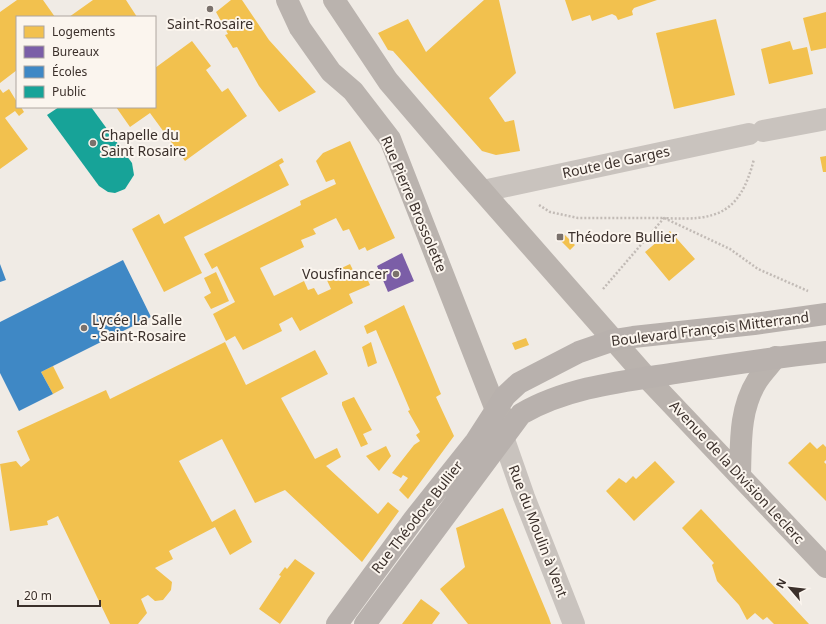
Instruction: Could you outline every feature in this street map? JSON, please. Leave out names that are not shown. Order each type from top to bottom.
[{"type":"main road","name":"Rue Pierre Brossolette","points":[[287,0],[300,28],[331,72],[353,91],[390,139],[504,424]]},
{"type":"main road","points":[[334,0],[388,81],[614,340]]},
{"type":"main road","name":"Boulevard François Mitterrand","points":[[504,424],[505,396],[519,383],[579,352],[614,340],[826,314]]},
{"type":"main road","name":"Avenue de la Division Leclerc","points":[[614,340],[647,378],[826,567]]},
{"type":"main road","points":[[504,424],[533,407],[566,395],[647,378],[776,357],[826,352]]},
{"type":"main road","points":[[740,475],[742,418],[748,400],[757,381],[776,357]]},
{"type":"main road","name":"Rue Théodore Bullier","points":[[337,624],[414,519],[476,441],[504,424]]},
{"type":"main road","name":"Rue Théodore Bullier","points":[[366,624],[504,424]]},
{"type":"street","name":"Route de Garges","points":[[483,191],[826,118]]},
{"type":"street","name":"Rue du Moulin à Vent","points":[[504,424],[524,497],[574,624]]},
{"type":"path","points":[[512,184],[550,212],[565,216],[578,218],[664,218],[694,220],[713,215],[730,207],[742,193],[751,174],[756,132]]},
{"type":"path","points":[[664,218],[730,250],[758,268],[800,286],[813,294]]},
{"type":"path","points":[[586,308],[664,218]]},
{"type":"building: Logements","points":[[17,0],[43,0],[54,16],[16,16],[16,71],[0,83],[0,12]]},
{"type":"building: Logements","points":[[93,0],[126,0],[136,16],[70,16]]},
{"type":"building: Logements","points":[[231,0],[242,0],[269,40],[316,92],[279,112],[259,86],[237,47],[233,48],[225,35],[228,34],[216,12]]},
{"type":"building: Logements","points":[[484,0],[499,0],[516,73],[489,98],[505,122],[514,120],[520,151],[496,155],[482,151],[393,51],[388,50],[378,33],[408,19],[426,52]]},
{"type":"building: Logements","points":[[565,0],[657,0],[634,8],[632,11],[633,15],[618,20],[616,16],[612,14],[592,21],[590,15],[572,21]]},
{"type":"building: Logements","points":[[826,12],[826,48],[811,51],[803,18]]},
{"type":"building: Logements","points":[[716,19],[735,95],[674,109],[656,33]]},
{"type":"building: Logements","points":[[192,41],[211,66],[206,70],[222,92],[228,88],[247,116],[185,161],[150,113],[130,127],[117,108],[156,108],[156,67]]},
{"type":"building: Logements","points":[[790,41],[793,50],[807,47],[813,74],[769,84],[761,49]]},
{"type":"building: Logements","points":[[0,89],[3,93],[9,89],[16,100],[16,108],[22,108],[24,112],[19,116],[15,111],[5,118],[28,149],[0,169]]},
{"type":"building: Logements","points":[[350,141],[395,238],[367,251],[365,247],[359,250],[349,229],[343,231],[336,218],[313,229],[316,234],[301,240],[304,247],[260,268],[274,296],[304,281],[308,290],[314,288],[318,295],[331,289],[325,276],[350,264],[356,276],[364,272],[370,285],[349,294],[353,303],[300,331],[292,317],[279,324],[282,331],[243,350],[235,336],[226,341],[213,314],[235,302],[217,266],[212,269],[204,254],[301,205],[300,201],[336,184],[334,179],[326,182],[316,161],[323,153]]},
{"type":"building: Logements","points":[[826,156],[826,172],[823,172],[820,157]]},
{"type":"building: Logements","points":[[282,158],[284,162],[279,165],[289,185],[184,237],[202,273],[164,292],[132,229],[159,214],[164,224]]},
{"type":"building: Logements","points":[[670,231],[695,259],[669,281],[645,252]]},
{"type":"building: Logements","points":[[564,234],[575,245],[570,250],[559,239]]},
{"type":"building: Logements","points":[[216,272],[229,301],[211,309],[204,297],[211,293],[204,278]]},
{"type":"building: Logements","points":[[404,305],[441,394],[436,397],[454,436],[408,499],[399,490],[408,478],[403,475],[401,478],[392,473],[414,445],[420,441],[416,435],[420,432],[408,411],[410,410],[376,330],[367,334],[364,326]]},
{"type":"building: Logements","points":[[526,338],[529,345],[515,350],[512,343]]},
{"type":"building: Logements","points":[[225,342],[246,385],[315,350],[328,374],[281,398],[315,459],[337,448],[341,457],[326,466],[378,514],[388,502],[399,511],[362,562],[285,490],[255,503],[222,439],[179,461],[212,522],[235,509],[252,542],[230,555],[215,527],[169,551],[173,559],[155,568],[172,582],[171,590],[163,600],[155,601],[148,595],[141,599],[147,613],[138,624],[110,624],[58,516],[47,521],[48,525],[10,531],[0,464],[16,461],[21,467],[30,460],[17,431],[106,390],[110,399]]},
{"type":"building: Logements","points":[[371,342],[377,363],[368,367],[362,347]]},
{"type":"building: Logements","points":[[53,366],[64,388],[53,394],[41,372]]},
{"type":"building: Logements","points":[[354,397],[372,430],[363,434],[368,444],[361,447],[342,405],[342,402]]},
{"type":"building: Logements","points":[[810,442],[817,449],[823,444],[826,447],[826,460],[824,462],[826,464],[826,501],[788,463]]},
{"type":"building: Logements","points":[[386,446],[391,456],[379,471],[366,456]]},
{"type":"building: Logements","points":[[655,461],[675,482],[634,521],[606,491],[619,478],[626,483],[633,476],[636,479]]},
{"type":"building: Logements","points":[[503,508],[551,624],[468,624],[440,589],[465,567],[456,528]]},
{"type":"building: Logements","points":[[701,509],[809,624],[774,624],[767,617],[763,620],[755,613],[747,620],[739,605],[717,581],[712,565],[714,563],[682,528]]},
{"type":"building: Logements","points":[[295,559],[315,573],[280,624],[259,609],[281,576],[279,575],[285,567],[287,569]]},
{"type":"building: Logements","points":[[421,599],[440,613],[432,624],[402,624]]},
{"type":"building: Bureaux","points":[[402,253],[414,281],[388,292],[377,266]]},
{"type":"building: Écoles","points":[[123,260],[151,317],[41,372],[53,394],[19,411],[0,373],[0,322]]},
{"type":"building: Écoles","points":[[0,264],[6,280],[0,282]]},
{"type":"building: Public","name":"Chapelle du Saint Rosaire","points":[[58,108],[92,108],[132,163],[134,175],[125,189],[115,193],[108,192],[99,186],[47,115]]},
{"type":"place","name":"Saint-Rosaire","points":[[210,9]]},
{"type":"place","name":"Chapelle du Saint Rosaire","points":[[93,143]]},
{"type":"place","name":"Théodore Bullier","points":[[560,237]]},
{"type":"place","name":"Vousfinancer","points":[[396,274]]},
{"type":"place","name":"Lycée La Salle - Saint-Rosaire","points":[[84,328]]}]
